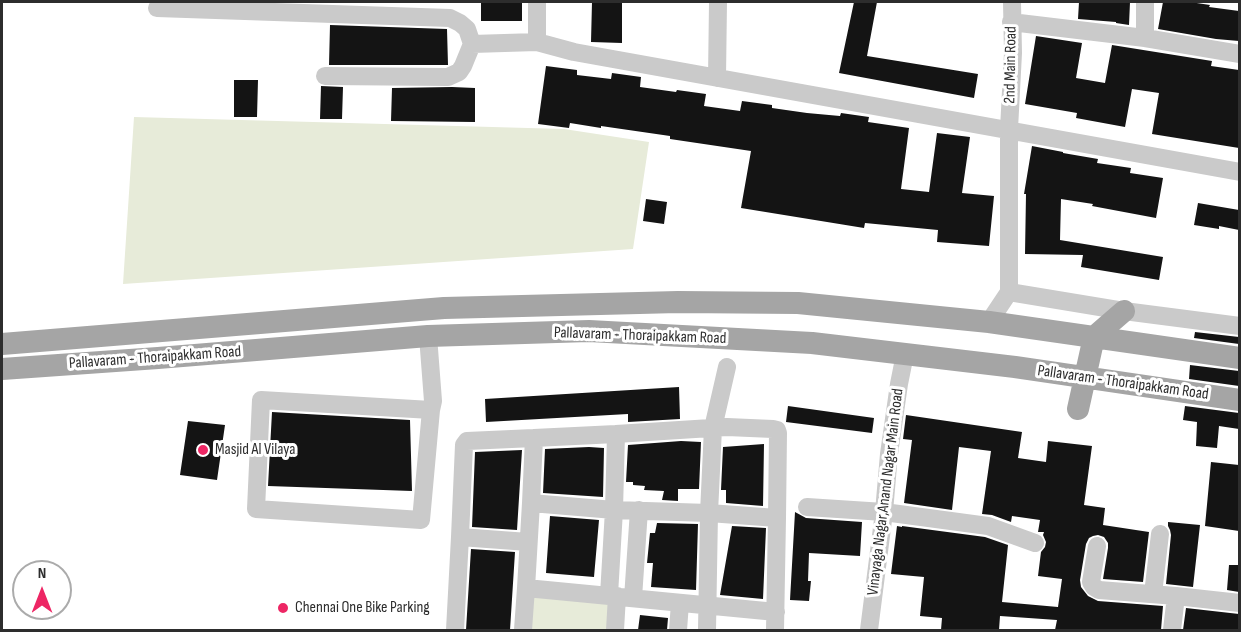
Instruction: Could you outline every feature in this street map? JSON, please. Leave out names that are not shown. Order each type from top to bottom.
[{"type":"main road","name":"Pallavaram - Thoraipakkam Road","points":[[2,344],[444,308],[678,302],[798,303],[989,322],[1239,358]]},
{"type":"main road","points":[[1078,409],[1094,337],[1124,311]]},
{"type":"main road","name":"Pallavaram - Thoraipakkam Road","points":[[2,369],[429,336],[589,331],[812,344],[1015,367],[1239,400]]},
{"type":"street","points":[[537,2],[537,42]]},
{"type":"street","points":[[717,78],[718,2]]},
{"type":"street","name":"2nd Main Road","points":[[1009,292],[1012,2]]},
{"type":"street","points":[[1145,2],[1145,38]]},
{"type":"street","points":[[157,8],[450,18],[467,29],[472,44],[459,72],[448,77],[326,76]]},
{"type":"street","points":[[1011,22],[1145,38],[1239,54]]},
{"type":"street","points":[[472,44],[537,42],[574,52],[1239,172]]},
{"type":"street","points":[[989,322],[1009,292],[1124,311],[1239,326]]},
{"type":"street","points":[[429,336],[433,401],[430,410],[421,520],[256,509],[261,400],[430,410]]},
{"type":"street","name":"Vinayaga Nagar,Anand Nagar Main Road","points":[[869,630],[891,443],[905,354]]},
{"type":"street","points":[[707,630],[709,513],[720,427],[732,368]]},
{"type":"street","points":[[455,630],[464,445],[467,441],[720,427],[773,429],[778,433],[775,630]]},
{"type":"street","points":[[616,434],[614,510],[620,596]]},
{"type":"street","points":[[523,630],[534,438]]},
{"type":"street","points":[[531,503],[614,510],[777,518]]},
{"type":"street","points":[[807,507],[884,512],[988,526],[1035,543]]},
{"type":"street","points":[[615,630],[639,510]]},
{"type":"street","points":[[1153,594],[1160,534]]},
{"type":"street","points":[[459,537],[528,542]]},
{"type":"street","points":[[1097,546],[1091,582],[1099,590],[1239,603]]},
{"type":"street","points":[[526,588],[776,612]]},
{"type":"street","points":[[1172,630],[1176,596]]},
{"type":"street","points":[[678,630],[680,603]]},
{"type":"green space","points":[[134,117],[564,129],[649,142],[633,249],[123,284]]},
{"type":"green space","points":[[530,595],[610,602],[608,630],[527,630]]},
{"type":"building","points":[[481,2],[522,2],[522,21],[481,21]]},
{"type":"building","points":[[592,2],[622,2],[622,43],[591,42]]},
{"type":"building","points":[[854,2],[877,2],[867,56],[978,74],[974,98],[839,73]]},
{"type":"building","points":[[1079,2],[1130,2],[1129,25],[1078,19]]},
{"type":"building","points":[[1163,2],[1190,2],[1239,11],[1239,41],[1158,29]]},
{"type":"building","points":[[330,25],[447,29],[448,65],[329,65]]},
{"type":"building","points":[[1036,36],[1082,43],[1076,78],[1105,83],[1112,45],[1212,61],[1211,66],[1239,70],[1239,148],[1152,134],[1159,93],[1132,89],[1125,127],[1076,118],[1077,113],[1025,104]]},
{"type":"building","points":[[546,66],[577,70],[577,75],[611,79],[612,73],[641,77],[640,87],[706,94],[704,106],[740,111],[742,101],[807,113],[840,116],[841,113],[869,117],[868,122],[909,128],[901,189],[929,192],[937,133],[970,137],[962,193],[994,196],[989,246],[937,242],[938,230],[865,223],[864,228],[741,208],[751,151],[601,126],[601,128],[570,123],[569,128],[538,124]]},
{"type":"building","points":[[234,80],[258,80],[257,117],[234,117]]},
{"type":"building","points":[[321,86],[343,87],[342,119],[320,119]]},
{"type":"building","points":[[392,88],[475,88],[475,122],[391,121]]},
{"type":"building","points":[[1032,146],[1098,159],[1097,163],[1131,168],[1130,173],[1163,178],[1156,218],[1061,199],[1060,240],[1163,257],[1159,280],[1081,267],[1083,255],[1025,254],[1026,194],[1024,194]]},
{"type":"building","points":[[646,199],[667,202],[664,224],[643,221]]},
{"type":"building","points":[[1198,203],[1239,210],[1239,230],[1194,225]]},
{"type":"building","points":[[1195,332],[1239,337],[1239,344],[1194,338]]},
{"type":"building","points":[[1190,365],[1239,371],[1239,386],[1189,379]]},
{"type":"building","points":[[679,387],[680,419],[628,422],[628,414],[486,422],[485,399]]},
{"type":"building","points":[[788,406],[874,418],[872,433],[786,422]]},
{"type":"building","points":[[1185,406],[1239,413],[1239,429],[1219,426],[1217,448],[1196,446],[1197,422],[1183,420]]},
{"type":"building","points":[[272,412],[410,420],[412,491],[268,486]]},
{"type":"building","points":[[906,415],[1022,432],[1018,458],[1046,462],[1048,441],[1092,446],[1084,505],[1105,508],[1103,525],[1149,532],[1143,582],[1103,579],[1108,543],[1104,537],[1098,535],[1089,538],[1086,544],[1080,580],[1081,587],[1088,596],[1098,601],[1163,606],[1161,630],[1055,630],[1057,620],[1000,616],[999,630],[941,630],[942,618],[920,616],[924,577],[891,574],[897,526],[985,537],[1008,545],[1002,602],[1058,607],[1062,579],[1038,576],[1041,552],[1046,542],[1044,532],[1038,532],[1040,520],[1012,516],[1011,522],[982,514],[991,451],[959,447],[952,510],[904,503],[912,440],[903,439]]},
{"type":"building","name":"Masjid Al Vilaya","points":[[188,421],[225,425],[217,480],[180,475]]},
{"type":"building","points":[[681,441],[701,442],[699,489],[678,489],[678,501],[662,500],[664,491],[644,490],[645,486],[626,482],[628,445]]},
{"type":"building","points":[[764,444],[763,506],[726,503],[726,490],[721,490],[723,447]]},
{"type":"building","points":[[604,448],[603,497],[543,493],[545,449]]},
{"type":"building","points":[[522,450],[517,530],[472,527],[475,452]]},
{"type":"building","points":[[1211,462],[1239,465],[1239,531],[1205,526]]},
{"type":"building","points":[[795,512],[806,518],[862,522],[860,556],[809,553],[808,581],[811,581],[809,601],[790,600]]},
{"type":"building","points":[[550,516],[599,520],[594,577],[546,573]]},
{"type":"building","points":[[1168,522],[1200,525],[1193,587],[1166,584],[1171,535]]},
{"type":"building","points":[[657,523],[698,524],[696,590],[651,587],[653,563],[647,563],[650,533],[655,533]]},
{"type":"building","points":[[732,526],[766,528],[763,599],[720,595]]},
{"type":"building","points":[[471,549],[515,552],[510,630],[466,630]]},
{"type":"building","points":[[1229,565],[1239,565],[1239,592],[1227,590]]},
{"type":"building","points":[[1186,608],[1239,614],[1239,630],[1183,630]]},
{"type":"building","points":[[640,615],[668,618],[667,630],[638,630]]},
{"type":"place","name":"Masjid Al Vilaya","points":[[203,450]]},
{"type":"place","name":"Chennai One Bike Parking","points":[[283,608]]}]
